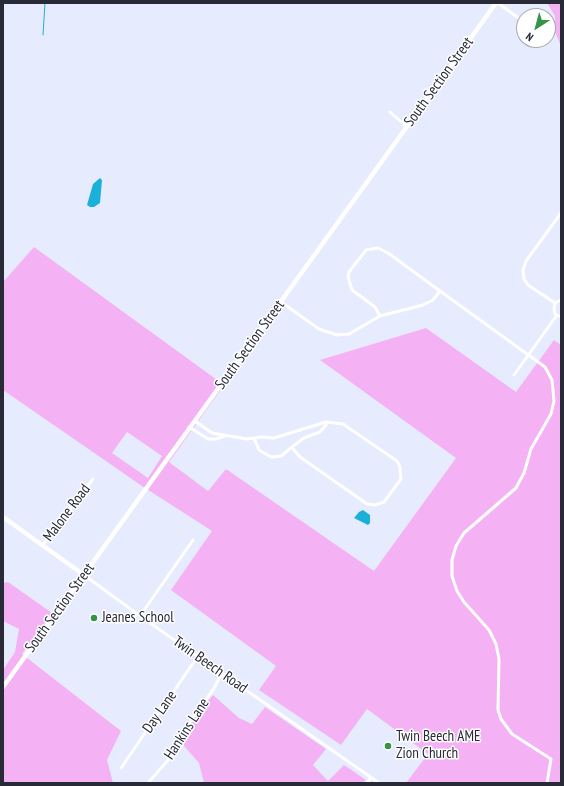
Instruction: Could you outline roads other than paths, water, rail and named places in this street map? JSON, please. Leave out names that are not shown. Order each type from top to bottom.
[{"type":"street","points":[[497,3],[516,16]]},
{"type":"street","name":"South Section Street","points":[[3,686],[497,3]]},
{"type":"street","points":[[390,112],[407,127]]},
{"type":"street","points":[[555,303],[528,285],[524,279],[523,270],[526,261],[561,213]]},
{"type":"street","points":[[380,316],[374,307],[352,290],[349,282],[349,272],[366,250],[373,248],[383,249],[529,354],[545,367],[551,376],[554,401],[551,414],[531,449],[524,473],[516,488],[464,532],[452,560],[452,576],[457,591],[464,602],[489,630],[496,644],[500,658],[498,710],[501,719],[512,734],[551,759],[547,783]]},
{"type":"street","points":[[281,302],[319,329],[333,335],[349,334],[380,316],[429,303],[440,291]]},
{"type":"street","points":[[555,303],[561,300]]},
{"type":"street","points":[[514,375],[559,316],[554,309],[555,303]]},
{"type":"street","points":[[195,421],[212,433],[247,439],[274,438],[326,422],[338,422],[349,426],[399,464],[402,473],[401,479],[384,502],[375,505],[367,504],[300,457],[292,447]]},
{"type":"street","points":[[254,438],[259,450],[271,457],[281,456],[304,438],[320,432],[326,425],[326,422]]},
{"type":"street","points":[[189,427],[208,439],[216,439],[225,436]]},
{"type":"street","name":"Malone Road","points":[[42,546],[92,479]]},
{"type":"street","name":"Twin Beech Road","points":[[3,517],[140,616],[379,783]]},
{"type":"street","points":[[140,616],[193,540]]},
{"type":"street","name":"Day Lane","points":[[121,768],[198,656]]},
{"type":"street","name":"Hankins Lane","points":[[148,783],[169,759],[181,734],[213,690],[222,673]]},
{"type":"street","points":[[367,783],[371,778]]},
{"type":"water","points":[[100,178],[102,180],[100,203],[94,207],[90,207],[87,205],[93,184]]},
{"type":"water","points":[[363,510],[370,515],[370,523],[368,525],[354,518]]},
{"type":"waterway","points":[[43,35],[45,3]]},
{"type":"place","name":"Jeanes School","points":[[94,618]]},
{"type":"place","name":"Twin Beech AME Zion Church","points":[[388,746]]}]
